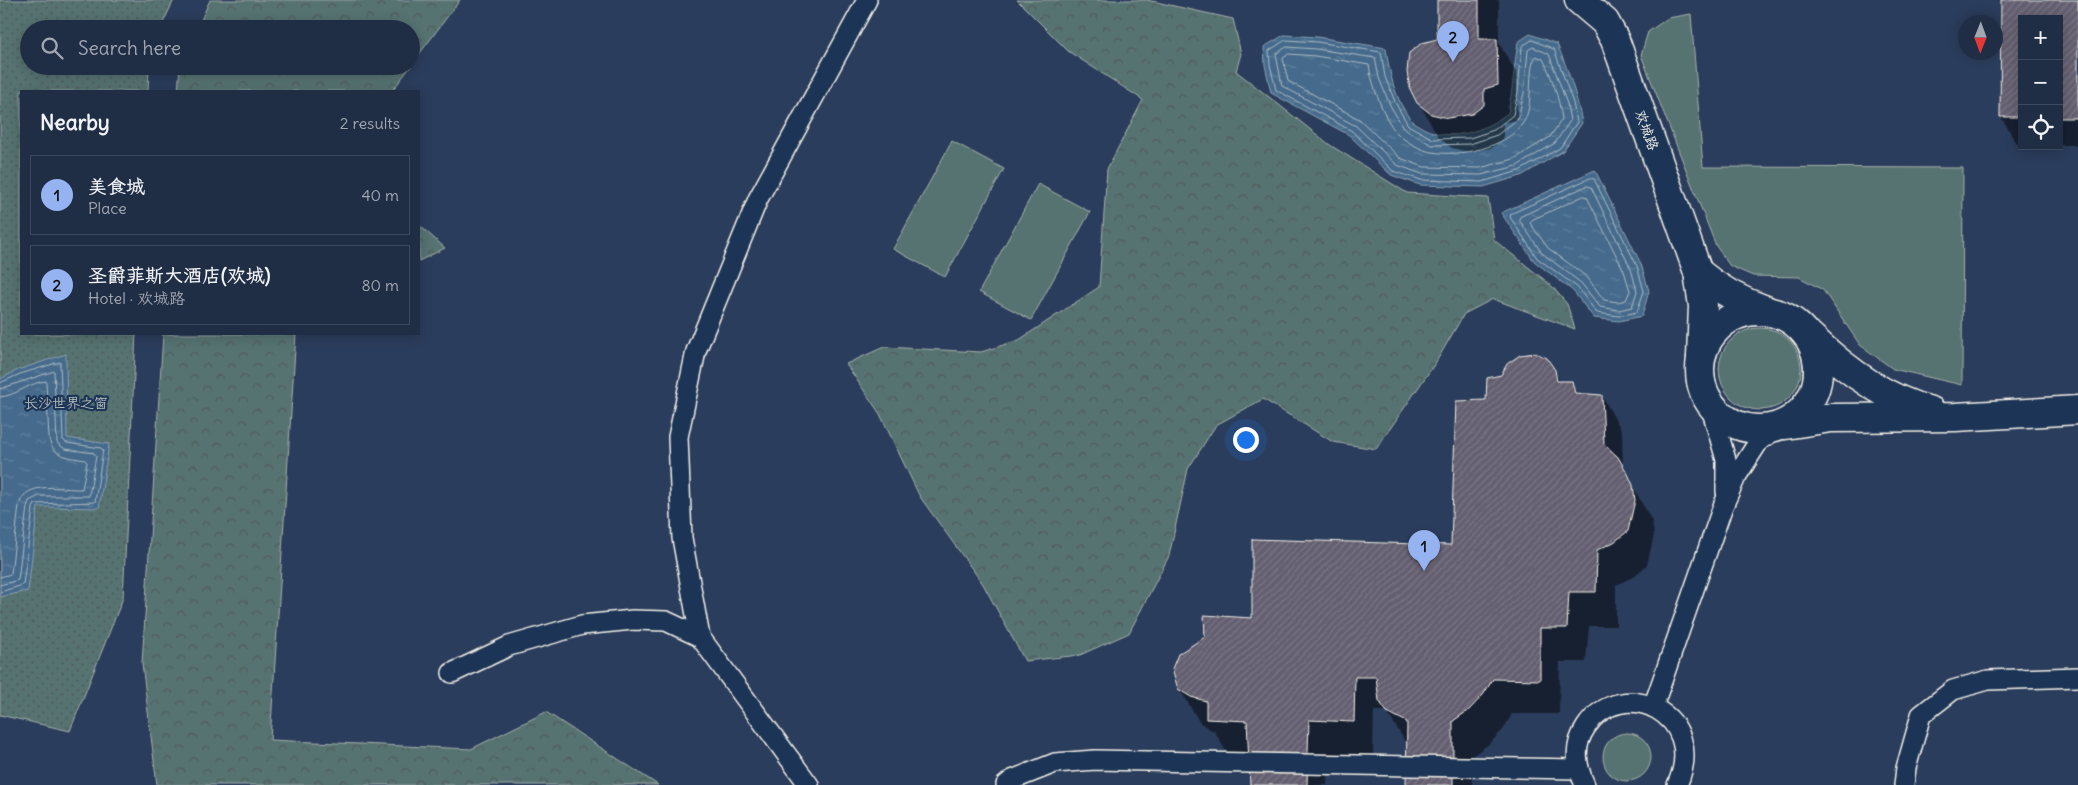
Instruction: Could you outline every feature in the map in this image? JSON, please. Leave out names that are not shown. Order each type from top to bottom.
[{"type":"street","name":"欢城路","points":[[1579,0],[1605,22],[1615,40],[1698,272],[1703,306],[1701,357]]},
{"type":"street","points":[[1698,272],[1719,289],[1735,298],[1785,316],[1799,325],[1842,364],[1879,390],[1919,408],[1955,417]]},
{"type":"street","points":[[1768,311],[1750,311],[1734,316],[1719,326],[1707,340],[1701,357],[1702,389],[1710,404],[1723,418],[1741,426],[1760,430],[1831,418],[1955,417],[2078,410]]},
{"type":"street","points":[[1779,426],[1795,418],[1808,406],[1816,390],[1819,372],[1817,355],[1810,338],[1799,325]]},
{"type":"lane","points":[[809,785],[700,637],[682,538],[678,437],[696,351],[758,199],[868,0]]},
{"type":"lane","points":[[1710,404],[1726,460],[1727,485],[1723,506]]},
{"type":"lane","points":[[1654,707],[1723,506],[1736,477],[1760,441],[1779,426]]},
{"type":"lane","points":[[452,673],[509,646],[582,625],[632,620],[666,621],[700,637]]},
{"type":"lane","points":[[1904,785],[1906,768],[1921,715],[1953,690],[1988,680],[2078,678]]},
{"type":"lane","points":[[1006,785],[1012,780],[1055,763],[1095,760],[1581,777],[1576,752],[1580,735],[1590,721],[1603,710],[1620,703],[1637,702],[1654,707],[1669,717],[1680,733],[1685,751],[1684,770],[1677,785]]},
{"type":"green space","name":"长沙世界之窗","points":[[0,0],[174,0],[164,20],[20,20],[20,75],[149,75],[148,90],[20,90],[20,335],[136,335],[123,598],[70,731],[0,715]]},
{"type":"green space","points":[[210,0],[460,0],[420,53],[420,20],[201,20]]},
{"type":"green space","points":[[1017,0],[1147,0],[1233,19],[1241,54],[1236,71],[1330,145],[1407,193],[1488,198],[1494,240],[1551,285],[1567,304],[1575,329],[1493,299],[1464,314],[1436,362],[1376,449],[1333,442],[1263,399],[1216,425],[1188,469],[1169,556],[1129,633],[1080,655],[1025,661],[983,584],[920,497],[880,414],[846,364],[884,347],[981,352],[1019,340],[1099,287],[1107,169],[1143,100],[1068,51]]},
{"type":"green space","points":[[1691,14],[1703,167],[1963,168],[1962,385],[1893,369],[1860,345],[1823,290],[1799,277],[1753,276],[1730,266],[1716,246],[1641,55],[1648,32],[1668,18]]},
{"type":"green space","points":[[179,75],[404,75],[393,90],[178,90]]},
{"type":"green space","points":[[952,141],[1004,169],[945,277],[893,249]]},
{"type":"green space","points":[[1038,184],[1090,212],[1031,320],[979,292]]},
{"type":"green space","points":[[420,226],[445,248],[420,260]]},
{"type":"green space","points":[[1760,328],[1776,331],[1789,340],[1798,353],[1801,369],[1798,385],[1789,398],[1776,407],[1760,410],[1744,407],[1731,398],[1722,385],[1719,369],[1722,353],[1731,340],[1744,331]]},
{"type":"green space","points":[[163,335],[296,335],[270,740],[471,749],[546,712],[658,785],[157,785],[142,663]]},
{"type":"green space","points":[[1627,733],[1636,735],[1644,740],[1649,748],[1651,757],[1649,766],[1644,774],[1636,779],[1627,781],[1618,779],[1610,774],[1605,766],[1603,757],[1605,748],[1610,740],[1618,735]]},
{"type":"water","points":[[1530,34],[1557,44],[1572,83],[1582,123],[1563,151],[1521,176],[1483,187],[1420,185],[1391,175],[1349,135],[1271,93],[1265,65],[1264,47],[1284,35],[1317,37],[1386,48],[1397,95],[1411,120],[1423,128],[1434,132],[1456,135],[1478,130],[1508,113],[1518,42]]},
{"type":"water","points":[[1595,170],[1641,264],[1649,291],[1642,316],[1619,321],[1594,318],[1573,291],[1534,261],[1501,213]]},
{"type":"water","points":[[66,354],[67,438],[109,444],[99,508],[38,507],[28,591],[0,597],[0,379],[18,370]]},
{"type":"building","points":[[1437,0],[1479,0],[1479,39],[1497,39],[1498,85],[1484,89],[1484,105],[1472,114],[1448,118],[1431,114],[1417,103],[1410,89],[1407,72],[1409,53],[1422,43],[1437,39]]},
{"type":"building","points":[[2001,0],[2078,0],[2078,118],[2063,118],[2063,15],[2018,15],[2018,117],[2000,117],[2000,60],[2003,60],[2003,15],[2001,15]]},
{"type":"building","points":[[1535,353],[1547,358],[1555,370],[1557,381],[1572,381],[1575,393],[1602,395],[1604,444],[1618,457],[1628,474],[1633,485],[1635,500],[1628,531],[1614,542],[1597,550],[1596,592],[1569,592],[1567,628],[1540,628],[1540,680],[1493,679],[1483,695],[1469,710],[1453,721],[1453,785],[1406,785],[1407,722],[1387,712],[1379,701],[1376,677],[1355,677],[1354,722],[1309,720],[1307,785],[1250,785],[1247,721],[1206,719],[1206,701],[1191,697],[1178,689],[1172,669],[1178,654],[1205,637],[1204,615],[1252,618],[1252,539],[1451,545],[1456,401],[1486,400],[1487,378],[1501,375],[1507,364],[1520,355]]},
{"type":"place","name":"圣爵菲斯大酒店(欢城)","points":[[1453,62]]},
{"type":"place","name":"美食城","points":[[1424,571]]}]
